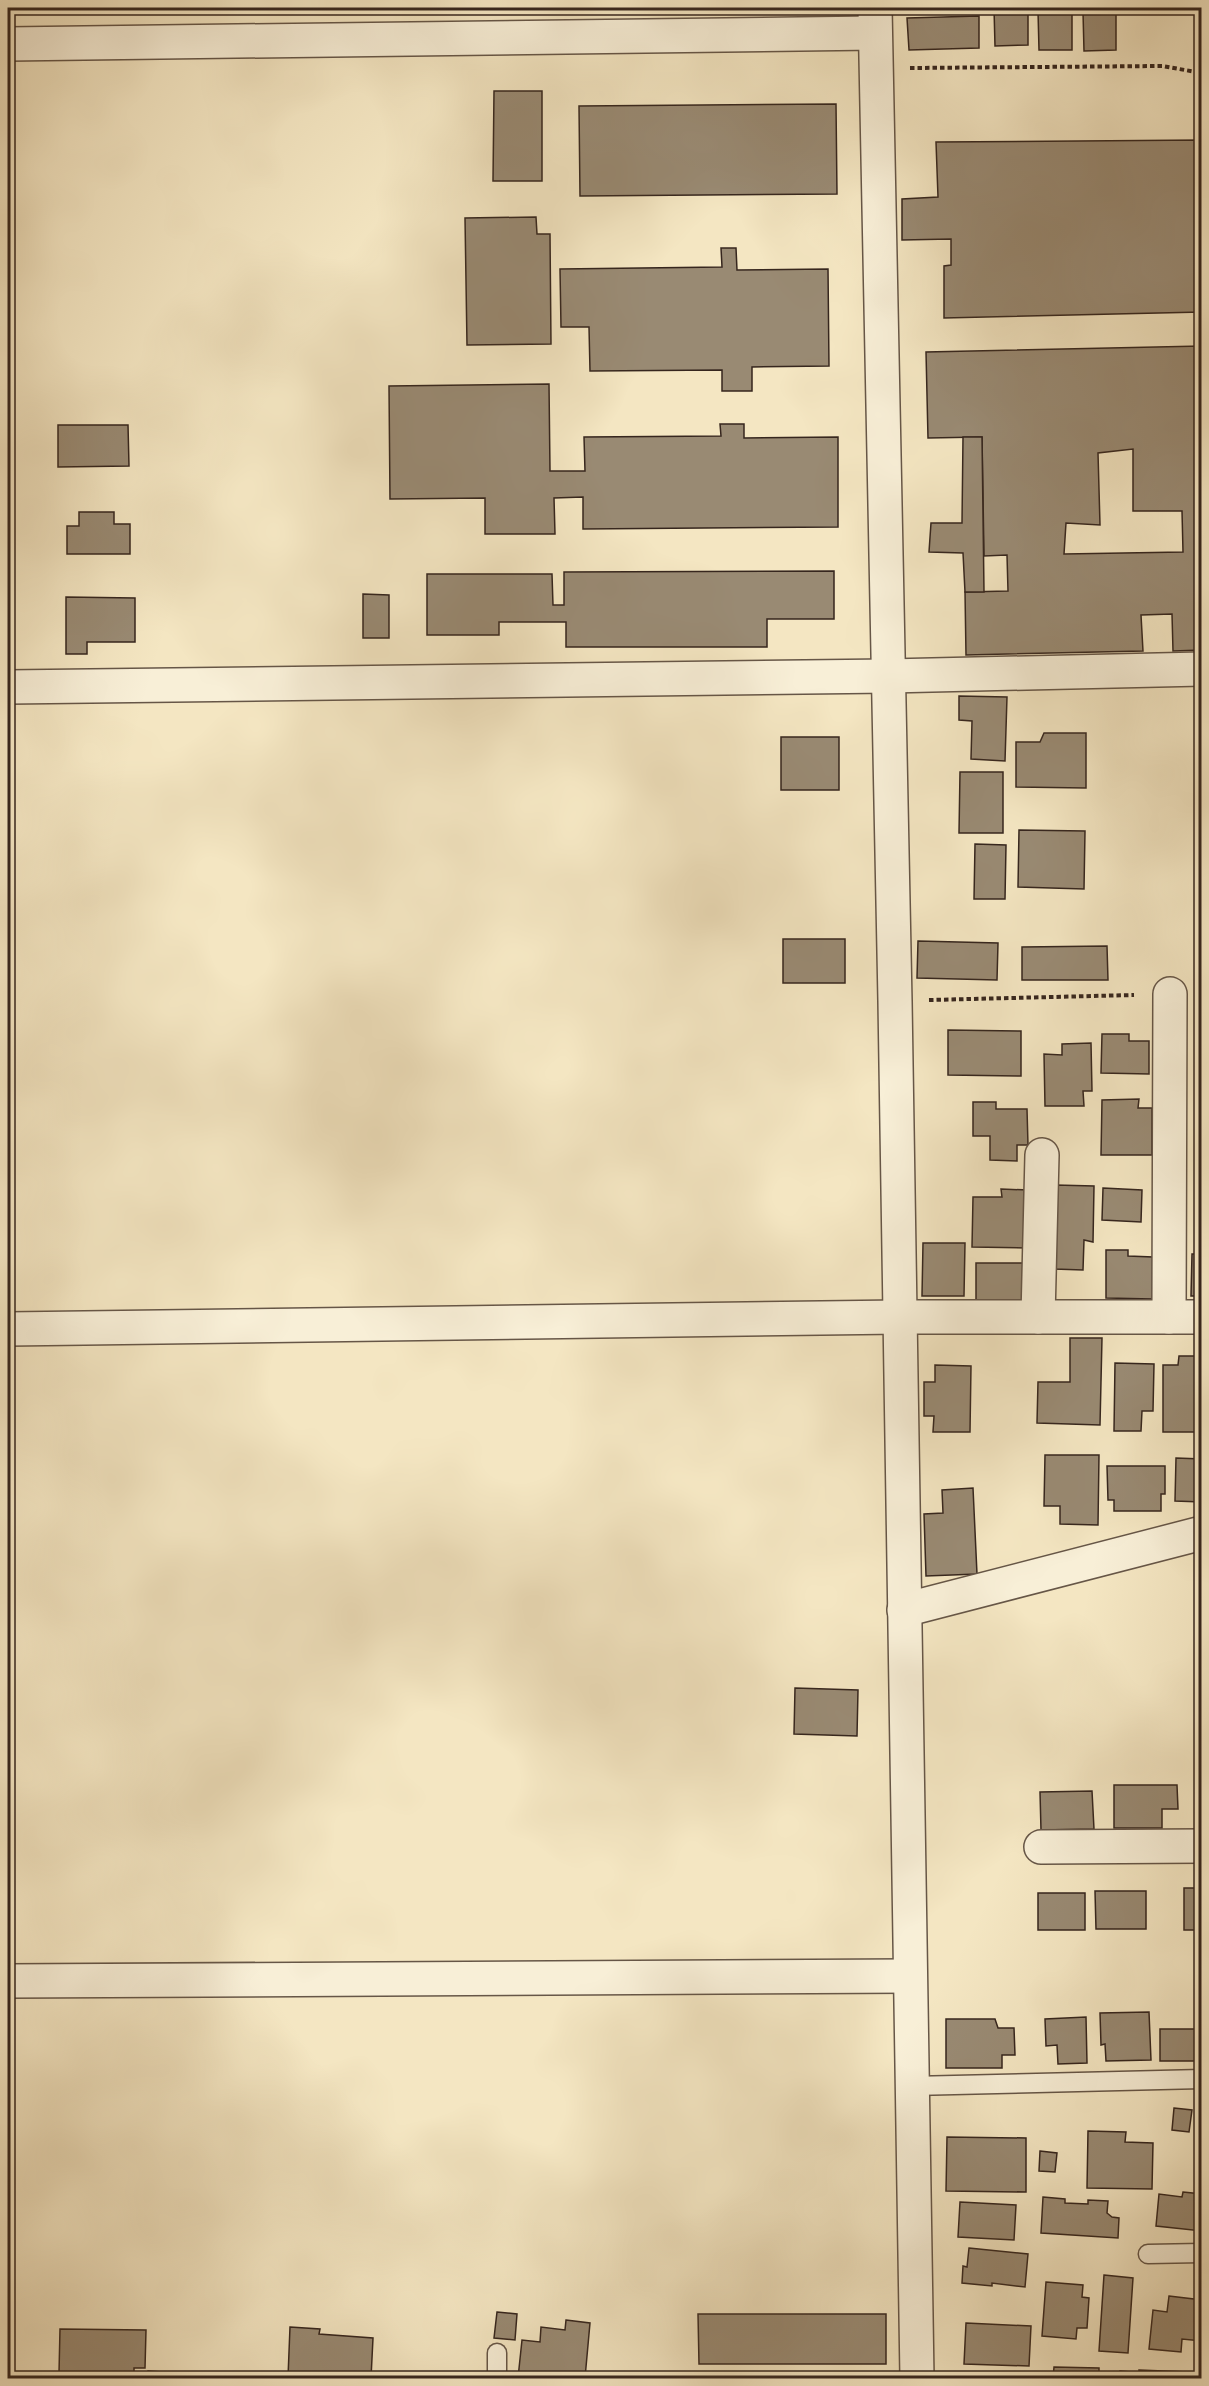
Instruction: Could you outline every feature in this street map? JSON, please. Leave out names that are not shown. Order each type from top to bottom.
[{"type":"street","points":[[8,44],[875,20],[895,1000],[917,2379]]},
{"type":"street","points":[[8,687],[889,676],[1202,669]]},
{"type":"street","points":[[1169,1317],[1170,994]]},
{"type":"street","points":[[1038,1317],[1042,1155]]},
{"type":"street","points":[[8,1329],[900,1317],[1202,1317]]},
{"type":"street","points":[[904,1610],[1202,1533]]},
{"type":"street","points":[[1041,1847],[1202,1846]]},
{"type":"street","points":[[8,1982],[910,1976]]},
{"type":"lane","points":[[912,2086],[1202,2079]]},
{"type":"lane","points":[[1148,2253],[1202,2253]]},
{"type":"lane","points":[[497,2353],[497,2379]]},
{"type":"path","points":[[876,69],[1162,66],[1202,73]]},
{"type":"path","points":[[895,1000],[1170,994]]},
{"type":"building","points":[[994,8],[1028,8],[1028,45],[995,46]]},
{"type":"building","points":[[1038,11],[1072,11],[1072,50],[1039,50]]},
{"type":"building","points":[[1116,11],[1116,50],[1084,51],[1083,12]]},
{"type":"building","points":[[979,16],[979,48],[909,50],[907,18]]},
{"type":"building","points":[[494,91],[542,91],[542,181],[493,181]]},
{"type":"building","points":[[836,104],[837,194],[580,196],[579,106]]},
{"type":"building","points":[[1202,140],[1202,312],[944,318],[944,266],[951,265],[951,239],[902,240],[902,199],[938,197],[936,142]]},
{"type":"building","points":[[536,217],[537,234],[550,234],[551,344],[467,345],[465,218]]},
{"type":"building","points":[[721,248],[736,248],[737,270],[828,269],[829,366],[752,367],[752,391],[722,391],[722,370],[590,371],[589,327],[561,327],[560,269],[722,267]]},
{"type":"building","points":[[1202,346],[1202,650],[1173,651],[1172,614],[1141,615],[1143,651],[966,655],[965,592],[1008,591],[1007,555],[984,556],[982,437],[928,438],[926,352]],"holes":[[[1133,449],[1133,511],[1182,511],[1183,552],[1064,554],[1066,523],[1100,525],[1098,453]]]},
{"type":"building","points":[[549,384],[550,471],[585,471],[584,437],[721,436],[720,424],[744,424],[744,438],[838,437],[838,527],[583,529],[583,497],[554,498],[555,534],[485,534],[485,498],[390,499],[389,386]]},
{"type":"building","points":[[58,425],[128,425],[129,466],[58,467]]},
{"type":"building","points":[[963,437],[982,437],[984,592],[965,592],[963,553],[929,552],[931,523],[962,523]]},
{"type":"building","points":[[79,512],[114,512],[114,524],[130,524],[130,554],[67,554],[67,526],[79,526]]},
{"type":"building","points":[[834,571],[834,619],[767,619],[767,647],[566,647],[566,622],[499,622],[499,635],[427,635],[427,574],[552,574],[553,605],[564,605],[564,572]]},
{"type":"building","points":[[363,594],[389,595],[389,638],[363,638]]},
{"type":"building","points":[[66,597],[135,598],[135,642],[87,642],[87,654],[66,654]]},
{"type":"building","points":[[959,696],[1007,697],[1005,761],[971,759],[972,721],[959,720]]},
{"type":"building","points":[[1044,733],[1086,733],[1086,788],[1016,787],[1016,742],[1040,742]]},
{"type":"building","points":[[781,737],[839,737],[839,790],[781,790]]},
{"type":"building","points":[[960,772],[1003,772],[1003,833],[959,833]]},
{"type":"building","points":[[1019,830],[1085,831],[1084,889],[1018,887]]},
{"type":"building","points":[[975,844],[1006,845],[1005,899],[974,899]]},
{"type":"building","points":[[783,939],[845,939],[845,983],[783,983]]},
{"type":"building","points":[[918,941],[998,943],[997,980],[917,978]]},
{"type":"building","points":[[1107,946],[1108,980],[1022,980],[1022,947]]},
{"type":"building","points":[[948,1030],[1021,1031],[1021,1076],[948,1075]]},
{"type":"building","points":[[1102,1034],[1129,1034],[1129,1041],[1149,1041],[1149,1074],[1101,1073]]},
{"type":"building","points":[[1091,1043],[1092,1091],[1083,1091],[1084,1106],[1045,1106],[1044,1054],[1062,1055],[1062,1044]]},
{"type":"building","points":[[1139,1099],[1138,1108],[1152,1108],[1152,1155],[1101,1155],[1102,1100]]},
{"type":"building","points":[[973,1102],[996,1102],[996,1109],[1027,1109],[1028,1145],[1017,1145],[1017,1161],[990,1160],[990,1136],[973,1136]]},
{"type":"building","points":[[1055,1185],[1094,1186],[1093,1242],[1084,1240],[1083,1270],[1054,1269]]},
{"type":"building","points":[[1103,1188],[1142,1190],[1141,1222],[1102,1220]]},
{"type":"building","points":[[1001,1189],[1028,1190],[1027,1248],[972,1247],[973,1197],[1002,1197]]},
{"type":"building","points":[[923,1243],[965,1243],[964,1296],[922,1296]]},
{"type":"building","points":[[1106,1250],[1128,1250],[1128,1256],[1153,1257],[1153,1299],[1106,1298]]},
{"type":"building","points":[[1192,1254],[1202,1254],[1202,1296],[1191,1296]]},
{"type":"building","points":[[976,1263],[1027,1263],[1027,1301],[976,1300]]},
{"type":"building","points":[[1070,1338],[1102,1338],[1100,1425],[1037,1423],[1038,1382],[1070,1382]]},
{"type":"building","points":[[1179,1356],[1202,1356],[1202,1432],[1163,1432],[1163,1365],[1178,1365]]},
{"type":"building","points":[[1115,1363],[1154,1364],[1153,1411],[1142,1411],[1141,1431],[1114,1431]]},
{"type":"building","points":[[935,1365],[971,1366],[970,1432],[933,1432],[934,1416],[924,1416],[924,1382],[935,1382]]},
{"type":"building","points":[[1045,1455],[1099,1455],[1098,1525],[1060,1524],[1060,1506],[1044,1506]]},
{"type":"building","points":[[1176,1458],[1202,1459],[1202,1502],[1175,1501]]},
{"type":"building","points":[[1107,1466],[1165,1466],[1165,1494],[1161,1494],[1161,1511],[1114,1511],[1114,1500],[1108,1500]]},
{"type":"building","points":[[973,1488],[977,1574],[926,1576],[924,1514],[943,1513],[942,1490]]},
{"type":"building","points":[[795,1688],[858,1690],[857,1736],[794,1734]]},
{"type":"building","points":[[1114,1785],[1177,1785],[1178,1809],[1162,1809],[1162,1828],[1114,1828]]},
{"type":"building","points":[[1196,1785],[1202,1785],[1202,1823],[1197,1823]]},
{"type":"building","points":[[1092,1791],[1094,1829],[1041,1830],[1040,1792]]},
{"type":"building","points":[[1184,1888],[1202,1888],[1202,1930],[1184,1930]]},
{"type":"building","points":[[1095,1891],[1146,1891],[1146,1929],[1096,1929]]},
{"type":"building","points":[[1038,1893],[1085,1893],[1085,1930],[1038,1930]]},
{"type":"building","points":[[1149,2012],[1151,2060],[1106,2061],[1105,2044],[1101,2045],[1100,2013]]},
{"type":"building","points":[[1086,2017],[1087,2063],[1058,2064],[1057,2045],[1046,2046],[1045,2019]]},
{"type":"building","points":[[946,2019],[995,2019],[998,2028],[1014,2028],[1015,2055],[1002,2055],[1002,2068],[946,2068]]},
{"type":"building","points":[[1160,2029],[1202,2029],[1202,2052],[1196,2052],[1196,2061],[1160,2061]]},
{"type":"building","points":[[1174,2108],[1192,2110],[1189,2132],[1172,2130]]},
{"type":"building","points":[[1088,2131],[1126,2132],[1125,2142],[1153,2143],[1152,2189],[1087,2188]]},
{"type":"building","points":[[947,2137],[1026,2138],[1026,2192],[946,2191]]},
{"type":"building","points":[[1040,2151],[1057,2153],[1055,2172],[1039,2171]]},
{"type":"building","points":[[1183,2192],[1202,2194],[1202,2231],[1156,2226],[1159,2194],[1182,2197]]},
{"type":"building","points":[[1043,2197],[1065,2199],[1065,2203],[1088,2204],[1088,2200],[1108,2201],[1107,2213],[1119,2218],[1118,2238],[1041,2233]]},
{"type":"building","points":[[960,2202],[1016,2205],[1014,2240],[958,2237]]},
{"type":"building","points":[[969,2248],[1028,2254],[1025,2287],[992,2283],[992,2286],[962,2283],[963,2266],[967,2267]]},
{"type":"building","points":[[1104,2275],[1133,2278],[1128,2353],[1099,2351]]},
{"type":"building","points":[[1046,2282],[1083,2285],[1082,2297],[1089,2298],[1087,2328],[1077,2328],[1076,2339],[1042,2336]]},
{"type":"building","points":[[1169,2296],[1202,2300],[1202,2341],[1182,2339],[1181,2352],[1149,2349],[1153,2310],[1167,2312]]},
{"type":"building","points":[[497,2312],[517,2314],[515,2340],[494,2338]]},
{"type":"building","points":[[698,2314],[886,2314],[886,2364],[699,2364]]},
{"type":"building","points":[[566,2320],[590,2323],[585,2378],[518,2378],[522,2340],[540,2342],[541,2327],[565,2330]]},
{"type":"building","points":[[966,2323],[1031,2326],[1029,2366],[964,2364]]},
{"type":"building","points":[[290,2327],[320,2329],[319,2334],[373,2338],[371,2378],[288,2377]]},
{"type":"building","points":[[60,2329],[146,2330],[145,2368],[134,2368],[134,2378],[95,2378],[95,2373],[59,2373]]},
{"type":"building","points":[[1054,2367],[1099,2368],[1099,2378],[1053,2378]]},
{"type":"building","points":[[1139,2370],[1188,2372],[1187,2378],[1139,2378]]},
{"type":"building","points":[[148,2371],[162,2372],[162,2378],[147,2378]]},
{"type":"building","points":[[1120,2371],[1131,2372],[1131,2378],[1119,2378]]},
{"type":"building","points":[[973,2376],[1024,2376],[1024,2378],[973,2378]]}]
